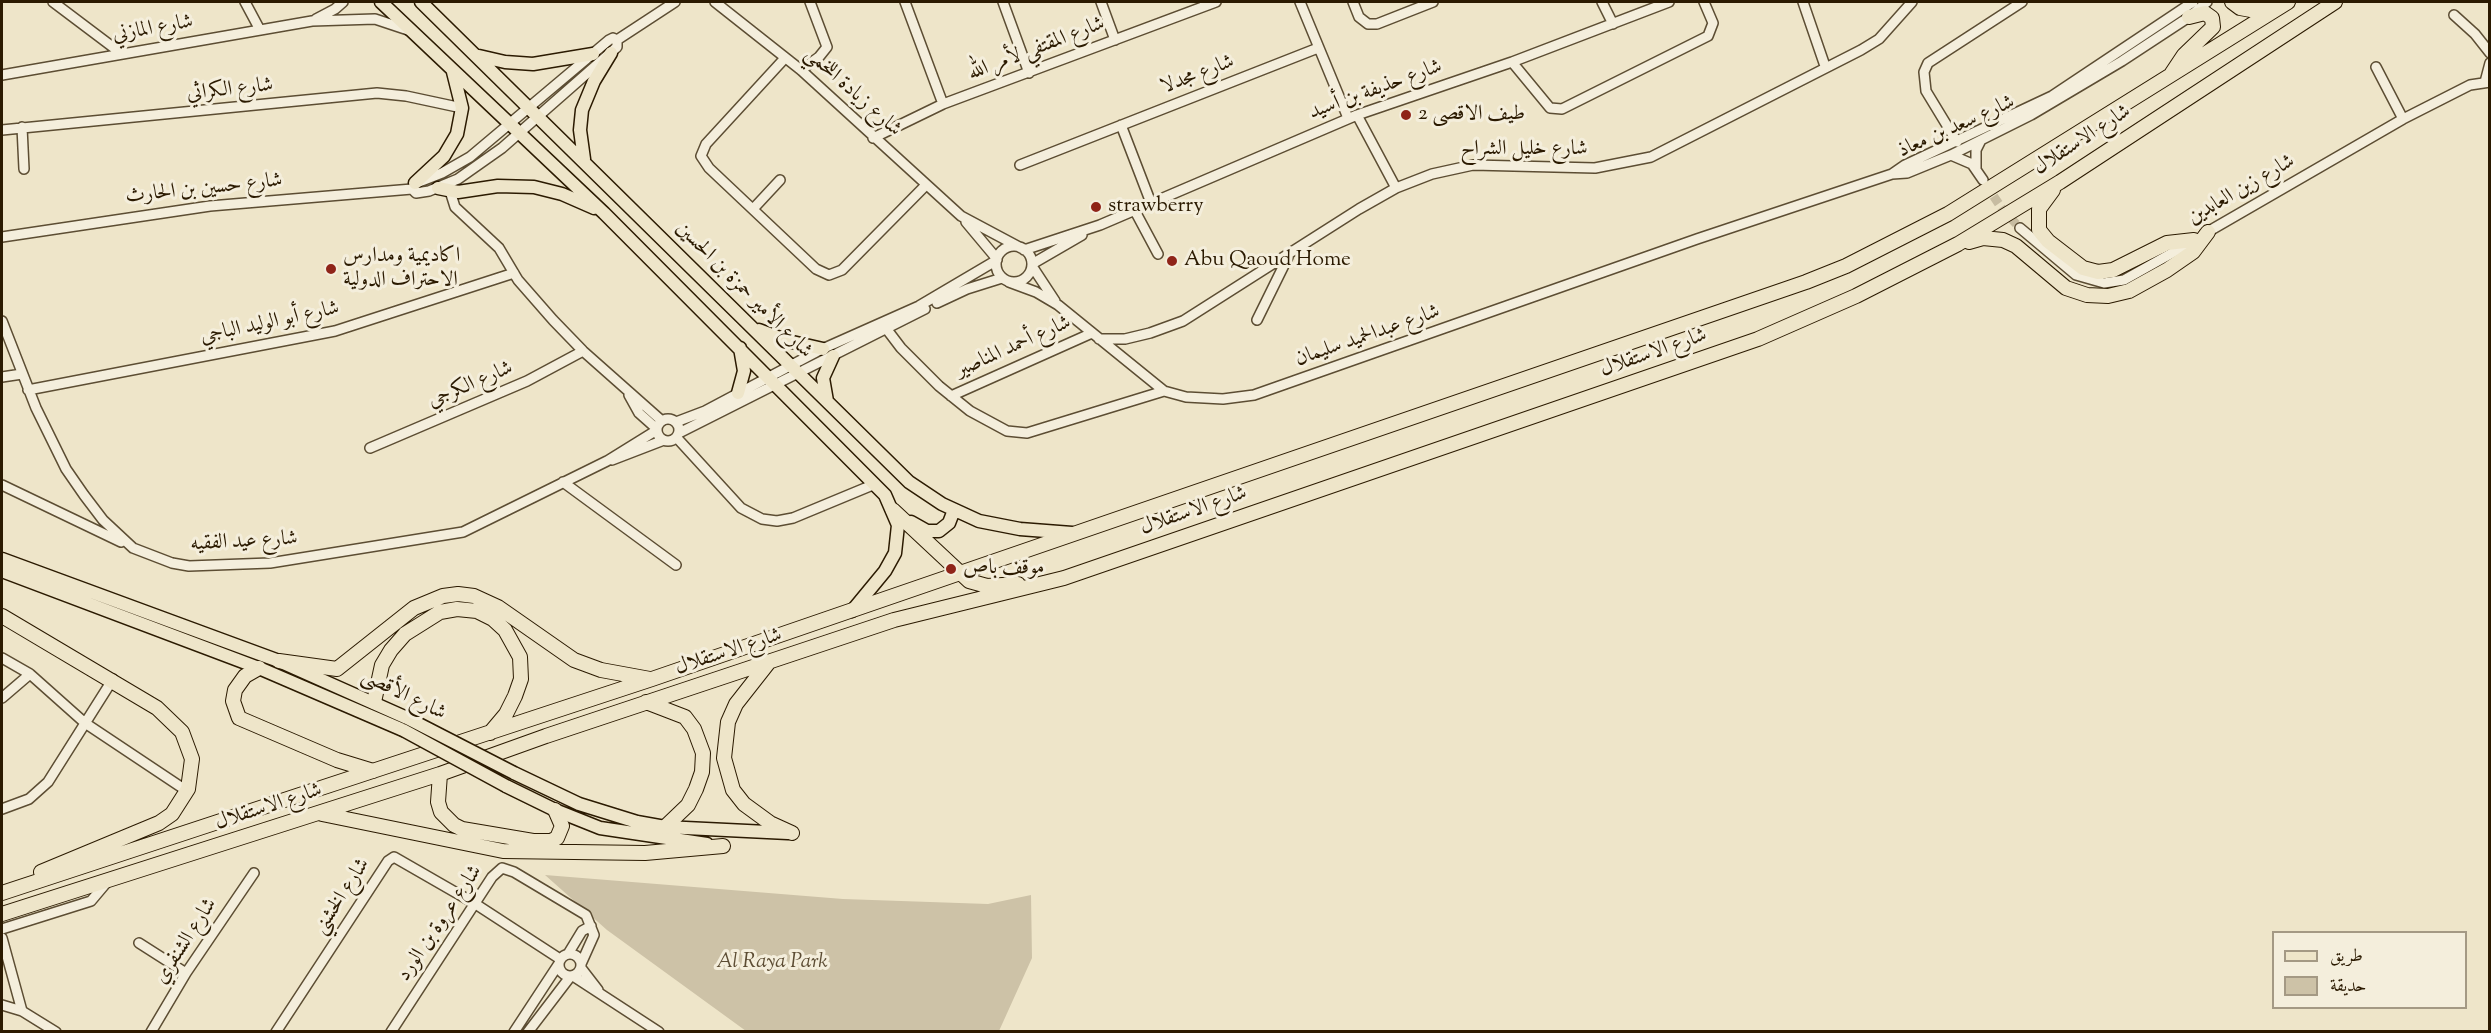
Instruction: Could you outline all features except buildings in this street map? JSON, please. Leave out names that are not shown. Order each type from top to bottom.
[{"type":"highway","points":[[2232,2],[2257,10],[2287,2]]},
{"type":"highway","name":"شارع الاستقلال","points":[[5,892],[652,679],[1721,312],[1846,266],[1948,214],[2287,2]]},
{"type":"highway","name":"شارع الاستقلال","points":[[2,914],[320,814],[894,620],[1029,588],[1247,517],[1758,339],[1856,296],[1958,244],[2060,182],[2335,2]]},
{"type":"highway","points":[[2170,77],[2184,56],[2214,27],[2212,18],[2205,13],[2189,17]]},
{"type":"highway","points":[[2060,182],[2039,209],[2039,230],[2048,241],[2083,268],[2098,272],[2113,270],[2167,243],[2194,240]]},
{"type":"highway","points":[[1958,244],[1983,238],[2004,240],[2016,246],[2066,288],[2087,295],[2108,296],[2129,291],[2167,270],[2193,252],[2208,232]]},
{"type":"highway","points":[[1174,500],[1180,484]]},
{"type":"highway","points":[[893,510],[969,581],[981,585],[1015,583],[1029,588]]},
{"type":"highway","points":[[279,660],[337,669],[414,608],[442,596],[458,594],[474,596],[498,607],[566,654],[588,666],[652,679]]},
{"type":"highway","points":[[374,702],[382,665],[405,633],[440,612],[477,611],[493,619],[505,630],[520,657],[521,679],[515,696],[506,714],[490,733]]},
{"type":"highway","points":[[2,616],[113,679],[157,708],[182,732],[192,759],[187,791],[171,813],[159,823],[34,875],[5,892]]},
{"type":"highway","points":[[770,661],[736,704],[728,722],[724,758],[731,784],[744,804],[770,823],[792,833]]},
{"type":"highway","points":[[259,668],[245,676],[235,690],[233,701],[239,718],[326,755],[373,771]]},
{"type":"highway","points":[[646,702],[685,717],[694,729],[703,753],[702,772],[692,797],[678,817],[665,827]]},
{"type":"highway","points":[[440,774],[438,802],[441,812],[454,825],[462,829],[533,841],[551,841],[557,837],[562,826],[555,810]]},
{"type":"highway","points":[[320,814],[503,851],[645,853],[723,846]]},
{"type":"main road","name":"شارع الأمير حمزة بن الحسين","points":[[381,2],[604,213],[875,484],[893,510],[898,534],[895,553],[885,571],[852,610]]},
{"type":"main road","name":"شارع الأمير حمزة بن الحسين","points":[[421,2],[585,160],[909,482],[954,510],[1006,527],[1077,533]]},
{"type":"main road","points":[[585,160],[580,130],[582,110],[610,53]]},
{"type":"main road","points":[[478,56],[505,62],[533,64],[593,54]]},
{"type":"main road","points":[[414,186],[450,149],[457,134],[462,108],[457,80],[450,65]]},
{"type":"main road","points":[[444,190],[498,186],[534,187],[562,194],[604,213]]},
{"type":"main road","points":[[754,327],[828,352],[823,378],[827,402]]},
{"type":"main road","points":[[738,393],[744,371],[739,347]]},
{"type":"main road","points":[[893,510],[923,530],[932,532],[946,527],[954,510]]},
{"type":"main road","name":"شارع الأقصى","points":[[2,559],[279,660],[374,702],[405,724],[506,786],[591,825],[626,834],[723,846]]},
{"type":"main road","name":"شارع الأقصى","points":[[2,571],[405,724],[609,815],[665,827],[792,833]]},
{"type":"street","points":[[53,2],[122,54]]},
{"type":"street","points":[[245,2],[260,30]]},
{"type":"street","name":"شارع المازني","points":[[312,21],[343,2]]},
{"type":"street","points":[[535,111],[611,39],[617,40],[675,2]]},
{"type":"street","name":"شارع زيادة اللخمي","points":[[715,2],[801,70],[961,216],[997,260]]},
{"type":"street","points":[[801,70],[819,57],[827,47],[810,2]]},
{"type":"street","points":[[905,2],[943,104]]},
{"type":"street","points":[[1003,2],[1029,73]]},
{"type":"street","points":[[1101,2],[1115,40]]},
{"type":"street","name":"شارع المقتفي لأمر الله","points":[[873,138],[943,104],[1115,40],[1200,4],[1216,2]]},
{"type":"street","points":[[1300,2],[1317,48],[1353,116],[1396,188]]},
{"type":"street","points":[[1353,2],[1359,17],[1368,24],[1377,24],[1433,2]]},
{"type":"street","points":[[1602,2],[1613,24]]},
{"type":"street","name":"شارع حذيفة بن أسيد","points":[[1023,249],[1100,225],[1135,211],[1353,116],[1512,62],[1669,2]]},
{"type":"street","points":[[1512,62],[1550,108],[1562,109],[1708,36],[1713,23],[1704,2]]},
{"type":"street","points":[[1803,2],[1825,66]]},
{"type":"street","name":"شارع خليل الشراح","points":[[1095,336],[1125,339],[1183,321],[1289,255],[1314,236],[1396,188],[1454,167],[1473,165],[1595,168],[1650,157],[1879,39],[1912,2]]},
{"type":"street","points":[[1957,142],[1926,91],[1924,72],[1928,63],[2022,2]]},
{"type":"street","name":"شارع سعد بن معاذ","points":[[1892,174],[2076,85],[2193,2]]},
{"type":"street","name":"شارع سعد بن معاذ","points":[[1892,174],[1907,173],[1982,140],[2189,17],[2207,2]]},
{"type":"street","points":[[2454,15],[2475,34],[2490,53]]},
{"type":"street","name":"شارع المازني","points":[[2,75],[312,21],[386,20],[412,33]]},
{"type":"street","points":[[535,111],[617,47],[617,40]]},
{"type":"street","name":"شارع مجدلا","points":[[1020,165],[1317,48]]},
{"type":"street","points":[[785,58],[702,150],[703,161],[816,269],[829,275],[842,270],[926,185]]},
{"type":"street","points":[[2487,82],[2490,63]]},
{"type":"street","points":[[2376,67],[2403,118]]},
{"type":"street","name":"شارع زين العابدين","points":[[2020,228],[2076,275],[2104,283],[2124,280],[2403,118],[2470,85],[2487,82]]},
{"type":"street","name":"شارع الكراثي","points":[[2,130],[377,93],[406,96],[462,108]]},
{"type":"street","name":"شارع حسين بن الحارث","points":[[414,186],[418,194],[444,190],[471,171],[535,111]]},
{"type":"street","points":[[1121,125],[1151,203]]},
{"type":"street","points":[[22,127],[24,169]]},
{"type":"street","name":"شارع حسين بن الحارث","points":[[2,237],[210,206],[414,186],[456,166],[515,129]]},
{"type":"street","points":[[1982,140],[1976,150],[1976,168],[1983,180]]},
{"type":"street","points":[[1951,155],[1976,168]]},
{"type":"street","name":"شارع عبدالحميد سليمان","points":[[884,326],[919,367],[951,396],[992,426],[1007,431],[1027,433],[1164,391],[1186,397],[1223,399],[1254,395],[1697,239],[1892,174]]},
{"type":"street","points":[[753,209],[780,180]]},
{"type":"street","points":[[444,190],[455,207],[499,248],[514,273],[583,351],[628,392],[659,426],[664,440],[671,441],[724,405],[828,352],[959,293],[1006,280],[1022,281],[1027,277],[1032,265]]},
{"type":"street","points":[[1135,211],[1158,254]]},
{"type":"street","name":"شارع زيادة اللخمي","points":[[961,216],[1023,249]]},
{"type":"street","name":"شارع حذيفة بن أسيد","points":[[1032,265],[1100,225]]},
{"type":"street","points":[[884,326],[997,260],[1007,248],[1023,249],[1058,305]]},
{"type":"street","points":[[1257,320],[1289,255]]},
{"type":"street","points":[[997,260],[997,270],[1006,280],[1036,292],[1058,305],[1164,391]]},
{"type":"street","name":"شارع أبو الوليد الباجي","points":[[28,390],[335,331],[514,273]]},
{"type":"street","name":"شارع عيد الفقيه","points":[[2,321],[28,390],[66,469],[104,520],[133,548],[151,557],[189,566],[250,565],[436,538],[477,527],[607,461],[659,426]]},
{"type":"street","name":"شارع أحمد المناصير","points":[[951,396],[1095,336]]},
{"type":"street","name":"شارع الكرجي","points":[[370,448],[527,381],[583,351]]},
{"type":"street","points":[[2,377],[22,374]]},
{"type":"street","points":[[659,426],[669,419],[676,422],[724,405],[738,393],[772,381]]},
{"type":"street","points":[[676,422],[678,435],[741,508],[762,519],[777,521],[793,518],[875,484]]},
{"type":"street","name":"شارع عيد الفقيه","points":[[607,461],[636,453],[664,440]]},
{"type":"street","points":[[563,482],[676,565]]},
{"type":"street","points":[[2,485],[133,548]]},
{"type":"street","points":[[2,658],[30,674],[85,723],[187,791]]},
{"type":"street","points":[[2,698],[30,674]]},
{"type":"street","points":[[2,809],[29,799],[48,782],[113,679]]},
{"type":"street","name":"شارع الخشني","points":[[276,1032],[391,858],[397,858],[474,903],[559,962]]},
{"type":"street","name":"شارع عروة بن الورد","points":[[391,1032],[496,871],[508,868],[581,911],[591,926]]},
{"type":"street","name":"شارع الشنفري","points":[[151,1032],[186,973],[254,873]]},
{"type":"street","points":[[2,929],[91,900],[107,882]]},
{"type":"street","points":[[514,1032],[559,962],[568,954],[582,931],[591,926],[594,935],[581,966],[528,1032]]},
{"type":"street","points":[[2,938],[22,1011]]},
{"type":"street","points":[[139,944],[186,973]]},
{"type":"street","points":[[568,954],[577,956],[581,966],[598,990]]},
{"type":"street","points":[[559,962],[563,974],[598,990],[659,1032]]},
{"type":"street","points":[[2,1005],[22,1011],[54,1031]]},
{"type":"green space","name":"Al Raya Park","points":[[545,875],[843,899],[988,904],[1031,895],[1032,958],[999,1031],[746,1031],[607,930]]},
{"type":"tunnel","points":[[1986,185],[2003,210],[2020,228]]},
{"type":"place","name":"طيف الاقصى 2","points":[[1406,115]]},
{"type":"place","name":"strawberry","points":[[1096,207]]},
{"type":"place","name":"Abu Qaoud Home","points":[[1172,261]]},
{"type":"place","name":"اكاديمية ومدارس الاحتراف الدولية","points":[[331,269]]},
{"type":"place","name":"موقف باص","points":[[951,569]]}]
